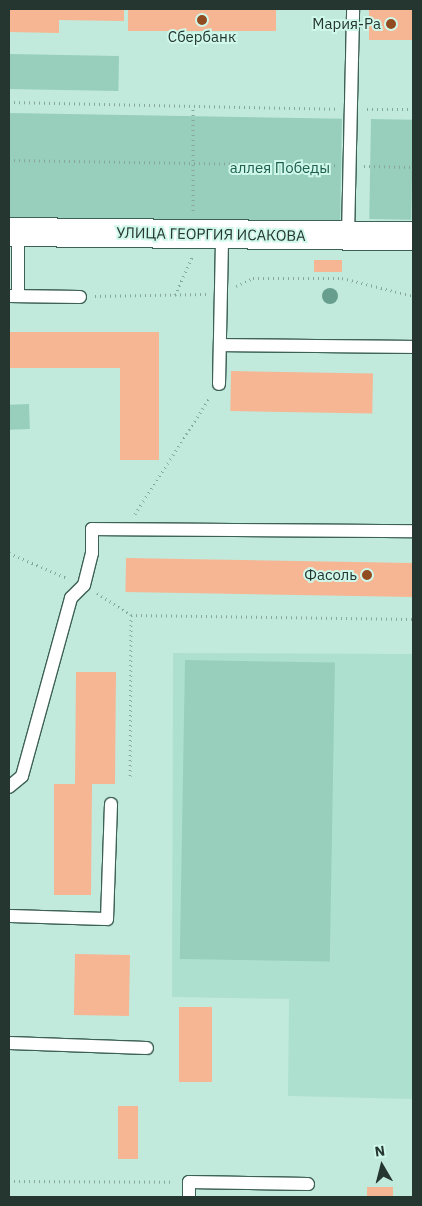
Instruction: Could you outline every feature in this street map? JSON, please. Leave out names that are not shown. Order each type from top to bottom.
[{"type":"street","name":"УЛИЦА ГЕОРГИЯ ИСАКОВА","points":[[13,232],[413,236]]},
{"type":"lane","points":[[348,235],[354,9]]},
{"type":"lane","points":[[13,232],[13,296],[80,296]]},
{"type":"lane","points":[[219,384],[222,235]]},
{"type":"lane","points":[[220,345],[413,347]]},
{"type":"lane","points":[[9,786],[22,776],[71,598],[84,585],[92,553],[92,529],[413,531]]},
{"type":"lane","points":[[9,916],[108,919],[111,804]]},
{"type":"lane","points":[[9,1043],[147,1048]]},
{"type":"lane","points":[[189,1197],[189,1182],[308,1184]]},
{"type":"path","points":[[9,102],[413,109]]},
{"type":"path","points":[[175,295],[192,258],[193,106]]},
{"type":"path","points":[[9,160],[413,167]]},
{"type":"path","points":[[80,296],[221,293],[253,278],[316,277],[342,278],[413,296]]},
{"type":"path","points":[[125,529],[219,384]]},
{"type":"path","points":[[9,553],[84,585],[130,615],[413,619]]},
{"type":"path","points":[[130,615],[130,779]]},
{"type":"path","points":[[9,1180],[189,1182]]},
{"type":"shaded area","points":[[173,653],[413,654],[413,1099],[288,1096],[289,999],[172,997]]},
{"type":"green space","points":[[9,54],[119,56],[118,91],[9,89]]},
{"type":"green space","name":"аллея Победы","points":[[9,113],[342,119],[340,223],[9,217]]},
{"type":"green space","name":"аллея Победы","points":[[371,119],[413,120],[411,220],[369,219]]},
{"type":"green space","points":[[29,404],[30,429],[10,430],[9,405]]},
{"type":"green space","points":[[185,660],[335,663],[330,962],[180,959]]},
{"type":"building","points":[[9,9],[124,9],[124,21],[59,20],[59,33],[9,32]]},
{"type":"building","name":"Сбербанк","points":[[128,9],[276,9],[276,31],[128,31]]},
{"type":"building","name":"Мария-Ра","points":[[369,9],[413,9],[413,40],[369,40]]},
{"type":"building","points":[[314,260],[342,260],[342,272],[314,272]]},
{"type":"building","points":[[9,332],[159,332],[159,460],[120,460],[120,368],[9,368]]},
{"type":"building","points":[[231,371],[373,373],[372,413],[230,411]]},
{"type":"building","points":[[126,558],[413,563],[412,597],[125,592]]},
{"type":"building","points":[[76,672],[116,672],[115,784],[92,784],[91,895],[54,895],[54,784],[75,784]]},
{"type":"building","points":[[75,954],[130,955],[129,1016],[74,1015]]},
{"type":"building","points":[[179,1007],[212,1007],[212,1082],[179,1082]]},
{"type":"building","points":[[118,1106],[138,1106],[138,1159],[118,1159]]},
{"type":"building","points":[[367,1187],[393,1187],[393,1197],[367,1197]]},
{"type":"place","name":"Сбербанк","points":[[202,20]]},
{"type":"place","name":"Мария-Ра","points":[[391,24]]},
{"type":"place","name":"Фасоль","points":[[367,575]]}]
